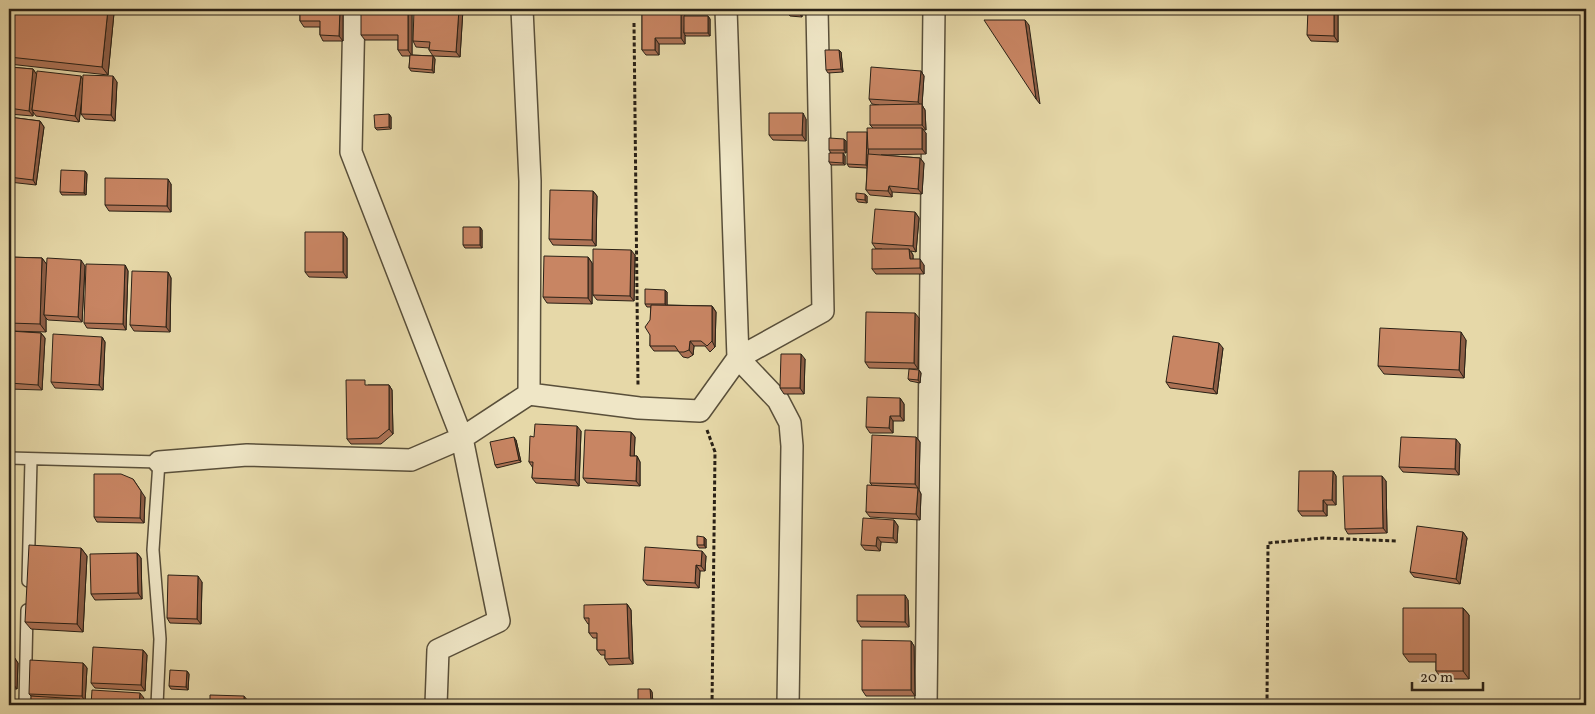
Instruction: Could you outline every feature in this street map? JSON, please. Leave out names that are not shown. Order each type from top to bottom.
[{"type":"street","points":[[354,9],[351,152],[462,438],[499,621],[438,650],[436,705]]},
{"type":"street","points":[[522,9],[530,181],[529,394]]},
{"type":"street","points":[[726,9],[738,358],[778,400],[790,423],[792,446],[788,705]]},
{"type":"street","points":[[159,462],[247,455],[411,460],[462,438],[529,394],[639,408],[700,411],[738,358],[823,311],[817,9]]},
{"type":"street","points":[[926,705],[934,9]]},
{"type":"lane","points":[[9,458],[159,462],[153,550],[160,639],[157,705]]},
{"type":"lane","points":[[25,705],[30,460]]},
{"type":"path","points":[[634,23],[639,408]]},
{"type":"path","points":[[700,411],[716,452],[712,705]]},
{"type":"path","points":[[1267,705],[1268,543],[1323,538],[1396,541]]},
{"type":"building","points":[[9,9],[108,9],[102,67],[9,57]]},
{"type":"building","points":[[300,9],[340,9],[339,36],[320,35],[320,21],[300,21]]},
{"type":"building","points":[[361,9],[408,9],[408,50],[398,50],[398,35],[361,35]]},
{"type":"building","points":[[414,9],[459,9],[456,52],[429,50],[430,42],[413,41]]},
{"type":"building","points":[[786,9],[798,9],[798,12],[786,11]]},
{"type":"building","points":[[1308,9],[1334,9],[1334,36],[1307,35]]},
{"type":"building","points":[[642,10],[681,10],[681,38],[655,38],[655,50],[642,50]]},
{"type":"building","points":[[684,16],[708,16],[708,33],[684,33]]},
{"type":"building","points":[[984,20],[1025,20],[1036,99]]},
{"type":"building","points":[[825,50],[839,50],[841,69],[826,70]]},
{"type":"building","points":[[410,55],[433,56],[432,70],[409,68]]},
{"type":"building","points":[[9,67],[33,69],[29,111],[9,108]]},
{"type":"building","points":[[871,67],[921,71],[918,102],[869,99]]},
{"type":"building","points":[[37,71],[81,76],[75,116],[32,110]]},
{"type":"building","points":[[83,75],[113,76],[111,115],[81,114]]},
{"type":"building","points":[[922,104],[922,125],[870,125],[870,105]]},
{"type":"building","points":[[769,113],[803,113],[802,135],[769,135]]},
{"type":"building","points":[[389,114],[389,127],[375,128],[374,115]]},
{"type":"building","points":[[9,117],[40,121],[33,180],[9,177]]},
{"type":"building","points":[[867,128],[922,128],[922,149],[868,149]]},
{"type":"building","points":[[847,132],[867,132],[866,165],[847,164]]},
{"type":"building","points":[[829,138],[844,139],[844,150],[829,150]]},
{"type":"building","points":[[829,153],[843,153],[843,163],[829,162]]},
{"type":"building","points":[[868,154],[920,158],[918,189],[889,186],[888,191],[866,190]]},
{"type":"building","points":[[61,170],[85,171],[84,193],[60,192]]},
{"type":"building","points":[[105,178],[168,179],[167,206],[105,205]]},
{"type":"building","points":[[550,190],[593,191],[592,240],[549,239]]},
{"type":"building","points":[[856,193],[865,194],[865,200],[856,199]]},
{"type":"building","points":[[875,209],[915,212],[913,246],[872,243]]},
{"type":"building","points":[[463,227],[480,227],[480,245],[463,245]]},
{"type":"building","points":[[305,232],[343,232],[343,272],[305,272]]},
{"type":"building","points":[[593,249],[631,250],[630,296],[593,295]]},
{"type":"building","points":[[872,249],[909,249],[910,259],[920,259],[920,268],[872,269]]},
{"type":"building","points":[[544,256],[588,257],[588,298],[543,297]]},
{"type":"building","points":[[9,257],[42,258],[40,324],[9,323]]},
{"type":"building","points":[[47,258],[81,260],[78,317],[44,315]]},
{"type":"building","points":[[86,264],[125,265],[123,324],[84,323]]},
{"type":"building","points":[[132,271],[168,272],[166,327],[130,325]]},
{"type":"building","points":[[645,289],[665,290],[665,304],[645,304]]},
{"type":"building","points":[[651,305],[712,306],[712,341],[707,346],[701,341],[690,341],[689,350],[684,352],[679,352],[675,346],[650,346],[650,335],[645,327],[650,320]]},
{"type":"building","points":[[866,312],[915,313],[914,363],[865,362]]},
{"type":"building","points":[[1380,328],[1461,332],[1459,370],[1378,366]]},
{"type":"building","points":[[9,331],[41,333],[38,385],[9,383]]},
{"type":"building","points":[[53,334],[102,337],[99,385],[51,382]]},
{"type":"building","points":[[1173,336],[1219,343],[1213,389],[1166,382]]},
{"type":"building","points":[[781,354],[801,354],[800,388],[780,388]]},
{"type":"building","points":[[909,369],[919,370],[918,380],[908,379]]},
{"type":"building","points":[[346,380],[365,380],[365,385],[389,385],[389,429],[378,438],[347,439]]},
{"type":"building","points":[[867,397],[900,398],[900,416],[890,416],[889,428],[866,427]]},
{"type":"building","points":[[535,424],[577,426],[575,480],[532,478],[533,462],[529,462],[530,436],[534,437]]},
{"type":"building","points":[[585,430],[631,432],[630,456],[637,456],[636,481],[583,478]]},
{"type":"building","points":[[872,435],[916,437],[915,484],[870,483]]},
{"type":"building","points":[[514,437],[519,460],[495,465],[490,442]]},
{"type":"building","points":[[1401,437],[1456,439],[1455,469],[1399,467]]},
{"type":"building","points":[[1299,471],[1333,471],[1332,500],[1323,500],[1323,511],[1298,511]]},
{"type":"building","points":[[94,474],[121,474],[133,479],[141,491],[140,518],[94,517]]},
{"type":"building","points":[[1343,476],[1382,476],[1383,528],[1345,529]]},
{"type":"building","points":[[867,485],[918,488],[916,514],[866,512]]},
{"type":"building","points":[[863,518],[894,520],[893,538],[877,537],[876,546],[861,545]]},
{"type":"building","points":[[1417,526],[1463,532],[1456,579],[1410,572]]},
{"type":"building","points":[[697,536],[704,537],[704,545],[697,545]]},
{"type":"building","points":[[29,545],[81,548],[77,624],[25,622]]},
{"type":"building","points":[[645,547],[702,551],[701,566],[696,565],[695,583],[643,580]]},
{"type":"building","points":[[137,553],[138,593],[91,594],[90,554]]},
{"type":"building","points":[[168,575],[198,576],[197,619],[167,618]]},
{"type":"building","points":[[857,595],[905,595],[905,622],[857,621]]},
{"type":"building","points":[[627,604],[629,658],[605,659],[605,650],[597,650],[597,633],[589,633],[589,618],[584,618],[584,605]]},
{"type":"building","points":[[1403,608],[1463,608],[1463,671],[1436,671],[1436,654],[1403,654]]},
{"type":"building","points":[[862,640],[911,641],[911,690],[862,690]]},
{"type":"building","points":[[93,647],[143,650],[141,685],[91,683]]},
{"type":"building","points":[[9,657],[14,657],[13,684],[9,684]]},
{"type":"building","points":[[30,660],[83,663],[82,696],[29,694]]},
{"type":"building","points":[[170,670],[187,671],[186,687],[169,686]]},
{"type":"building","points":[[638,689],[650,689],[651,701],[638,700]]},
{"type":"building","points":[[92,690],[140,693],[139,705],[91,705]]},
{"type":"building","points":[[210,695],[244,696],[244,705],[210,705]]},
{"type":"building","points":[[31,696],[80,699],[79,705],[31,705]]},
{"type":"building","points":[[872,700],[903,700],[903,705],[872,705]]}]
